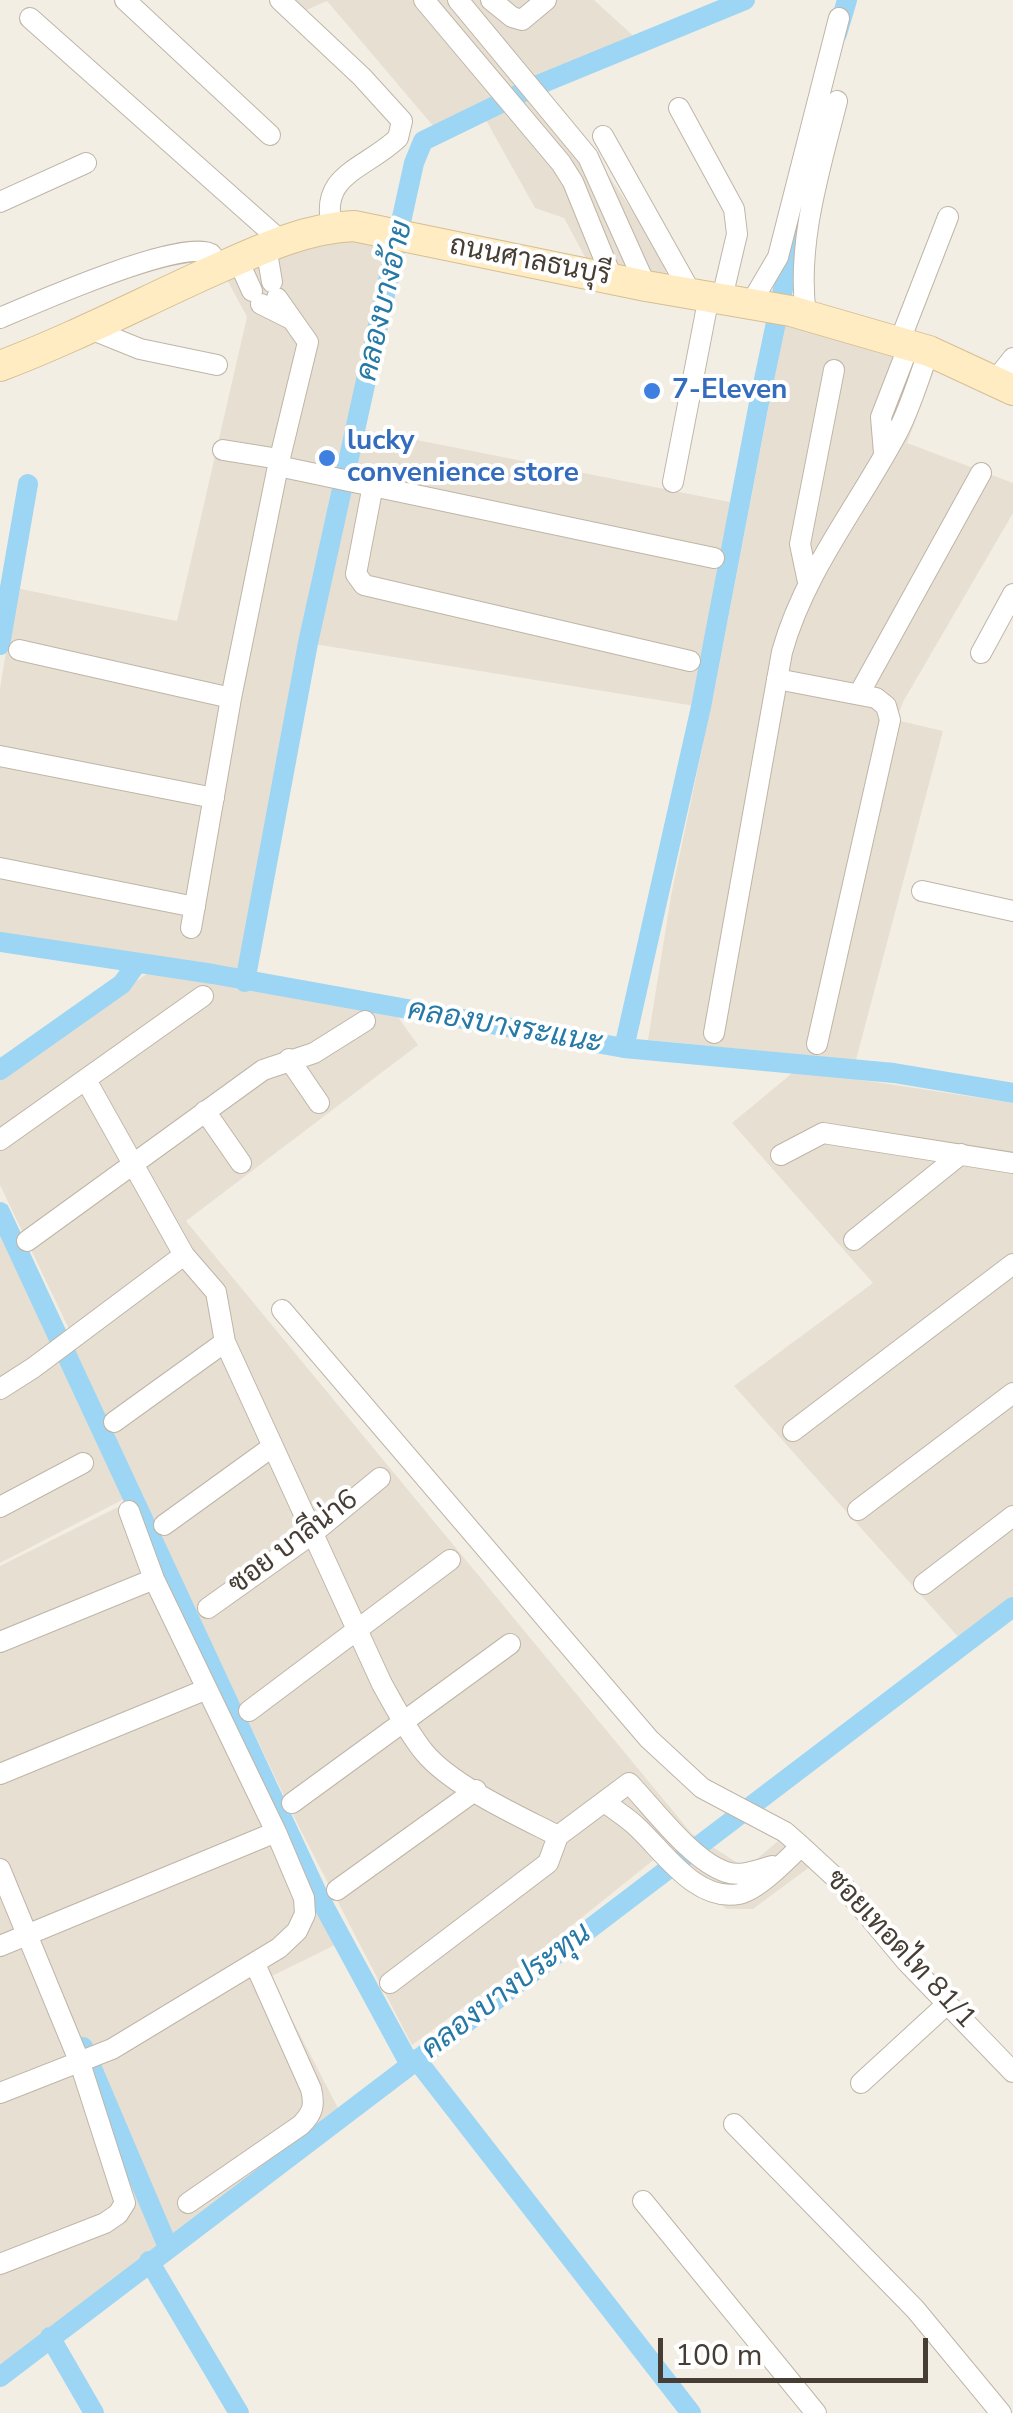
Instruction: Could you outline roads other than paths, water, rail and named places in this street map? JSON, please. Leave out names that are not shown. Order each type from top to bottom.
[{"type":"street","points":[[125,0],[270,136]]},
{"type":"street","points":[[280,0],[362,77],[402,122],[398,138],[335,185],[327,207],[332,227]]},
{"type":"street","points":[[424,0],[561,163],[573,182],[612,278]]},
{"type":"street","points":[[458,0],[582,150],[646,286]]},
{"type":"street","points":[[491,0],[522,20],[546,0]]},
{"type":"street","points":[[30,18],[274,244],[266,294]]},
{"type":"street","points":[[672,482],[748,303],[778,258],[839,18]]},
{"type":"street","points":[[748,303],[802,283],[806,242],[838,101]]},
{"type":"street","points":[[679,108],[734,209],[748,303]]},
{"type":"street","points":[[604,136],[748,303]]},
{"type":"street","points":[[0,202],[86,164]]},
{"type":"street","points":[[573,182],[595,172]]},
{"type":"street","points":[[714,1034],[777,678],[792,616],[898,430],[912,346],[948,217]]},
{"type":"street","name":"ถนนศาลธนบุรี","points":[[2,359],[88,328],[274,244],[332,227],[354,226],[748,303],[912,346],[1007,377]]},
{"type":"street","points":[[0,318],[124,268],[205,250],[266,294],[293,320],[308,342],[278,462],[193,918],[0,868]]},
{"type":"street","points":[[167,292],[174,256]]},
{"type":"street","points":[[88,328],[140,349],[218,365]]},
{"type":"street","points":[[808,582],[800,544],[834,370]]},
{"type":"street","points":[[223,450],[714,558]]},
{"type":"street","points":[[859,694],[981,474]]},
{"type":"street","points":[[354,480],[356,574],[364,585],[690,661]]},
{"type":"street","points":[[981,652],[1013,594]]},
{"type":"street","points":[[19,650],[231,698]]},
{"type":"street","points":[[777,678],[876,698],[886,706],[890,720],[817,1044]]},
{"type":"street","points":[[0,756],[214,798]]},
{"type":"street","points":[[922,891],[1013,911]]},
{"type":"street","points":[[0,1140],[202,996]]},
{"type":"street","points":[[28,1242],[263,1070],[326,1046],[365,1021]]},
{"type":"street","points":[[288,1059],[319,1103]]},
{"type":"street","points":[[86,1080],[184,1254],[216,1292],[226,1342],[403,1723],[439,1767],[558,1836]]},
{"type":"street","points":[[205,1112],[240,1162]]},
{"type":"street","points":[[781,1155],[823,1133],[1013,1162]]},
{"type":"street","points":[[854,1240],[961,1154]]},
{"type":"street","points":[[0,1389],[184,1254]]},
{"type":"street","points":[[793,1431],[1013,1264]]},
{"type":"street","points":[[282,1310],[649,1738],[702,1788],[785,1832],[801,1846]]},
{"type":"street","points":[[114,1422],[226,1342]]},
{"type":"street","points":[[858,1510],[1013,1394]]},
{"type":"street","points":[[164,1525],[272,1447]]},
{"type":"street","points":[[0,1507],[83,1464]]},
{"type":"street","name":"ซอย บาลีน่า6","points":[[208,1608],[312,1534],[380,1478]]},
{"type":"street","points":[[0,2093],[80,2063],[142,2033],[255,1964],[297,1931],[306,1914],[304,1898],[276,1832],[154,1579],[129,1510]]},
{"type":"street","points":[[924,1584],[1013,1516]]},
{"type":"street","points":[[249,1711],[450,1560]]},
{"type":"street","points":[[0,1642],[154,1579]]},
{"type":"street","points":[[292,1803],[510,1644]]},
{"type":"street","points":[[0,1774],[207,1688]]},
{"type":"street","points":[[390,1983],[548,1863],[558,1836],[628,1783],[674,1834],[727,1873],[742,1874],[785,1863]]},
{"type":"street","points":[[337,1890],[476,1790]]},
{"type":"street","points":[[606,1803],[638,1828],[656,1813]]},
{"type":"street","name":"ซอยเทอดไท 81/1","points":[[638,1828],[695,1882],[721,1895],[744,1893],[801,1846],[840,1882],[906,1960],[1013,2072]]},
{"type":"street","points":[[0,1946],[276,1832]]},
{"type":"street","points":[[0,1870],[80,2063],[125,2203],[105,2223],[0,2264]]},
{"type":"street","points":[[188,2204],[311,2114],[311,2089],[255,1964]]},
{"type":"street","points":[[861,2083],[947,2004]]},
{"type":"street","points":[[734,2124],[916,2309],[1001,2413]]},
{"type":"street","points":[[643,2201],[816,2413]]},
{"type":"waterway","name":"คลองบางอ้าย","points":[[245,982],[308,643],[414,163],[423,141],[538,85],[745,0]]},
{"type":"waterway","points":[[837,34],[847,0]]},
{"type":"waterway","points":[[624,1048],[701,707],[803,194]]},
{"type":"waterway","points":[[0,645],[28,484]]},
{"type":"waterway","name":"คลองบางระแนะ","points":[[0,942],[213,974],[624,1048],[894,1073],[1013,1093]]},
{"type":"waterway","points":[[0,1070],[122,984],[137,963]]},
{"type":"waterway","points":[[0,1212],[318,1895],[409,2063]]},
{"type":"waterway","name":"คลองบางประทุน","points":[[0,2377],[1013,1607]]},
{"type":"waterway","points":[[83,2047],[168,2247]]},
{"type":"waterway","points":[[416,2059],[691,2413]]},
{"type":"waterway","points":[[149,2261],[239,2413]]},
{"type":"waterway","points":[[50,2337],[94,2413]]},
{"type":"place","name":"7-Eleven","points":[[652,391]]},
{"type":"place","name":"lucky convenience store","points":[[327,458]]}]
